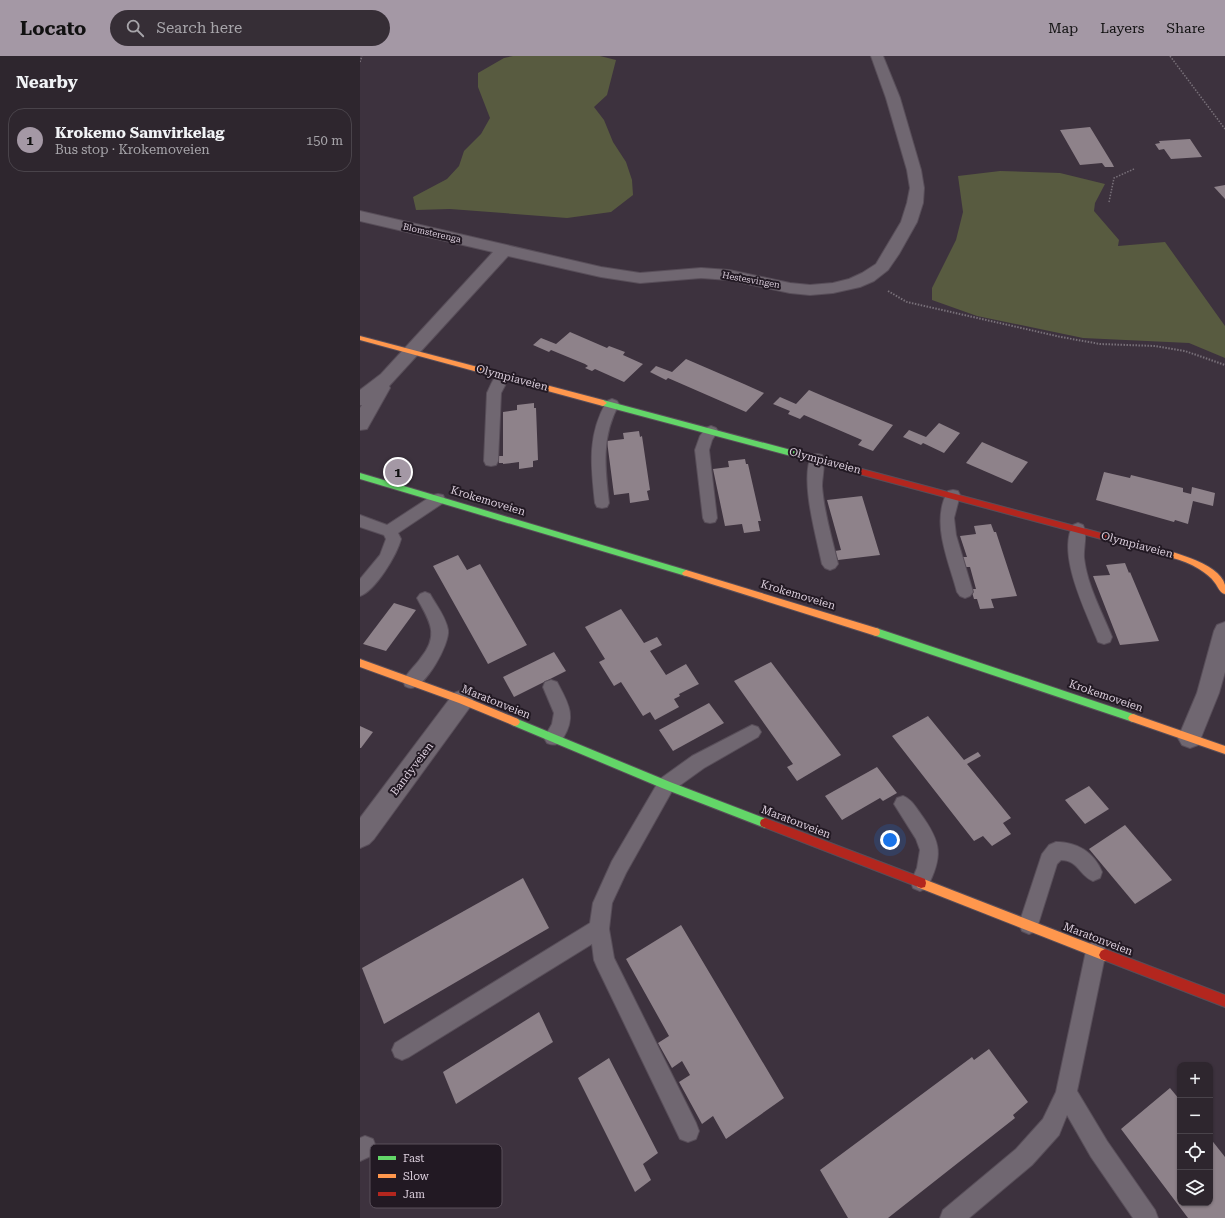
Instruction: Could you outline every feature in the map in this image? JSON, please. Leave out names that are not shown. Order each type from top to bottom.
[{"type":"street","name":"Hestesvingen","points":[[504,250],[600,272],[640,278],[701,274],[729,275],[790,288],[810,290],[833,288],[854,283],[868,277],[882,267],[895,248],[909,222],[915,204],[917,188],[914,170],[892,98],[876,56]]},
{"type":"street","name":"Blomsterenga","points":[[360,216],[504,250]]},
{"type":"street","points":[[360,399],[387,378],[504,250]]},
{"type":"street","name":"Olympiaveien","points":[[360,338],[612,404],[1190,560],[1207,568],[1218,578],[1225,591]]},
{"type":"street","points":[[360,424],[387,378]]},
{"type":"street","name":"Krokemoveien","points":[[360,476],[695,576],[924,647],[1225,750]]},
{"type":"street","points":[[1190,738],[1221,661],[1225,631]]},
{"type":"street","name":"Maratonveien","points":[[360,663],[462,700],[666,784],[1225,1001]]},
{"type":"street","name":"Bandyveien","points":[[360,836],[462,700]]},
{"type":"lane","points":[[491,461],[494,393],[503,376]]},
{"type":"lane","points":[[602,503],[599,444],[605,414],[612,404]]},
{"type":"lane","points":[[710,518],[702,450],[705,439],[711,431]]},
{"type":"lane","points":[[817,459],[814,473],[816,497],[830,564]]},
{"type":"lane","points":[[953,496],[948,509],[947,518],[949,535],[965,592]]},
{"type":"lane","points":[[389,531],[438,499]]},
{"type":"lane","points":[[360,521],[389,531],[394,539],[392,547],[360,590]]},
{"type":"lane","points":[[1078,529],[1076,551],[1078,570],[1104,637]]},
{"type":"lane","points":[[411,681],[431,658],[440,641],[440,630],[426,598]]},
{"type":"lane","points":[[551,687],[563,710],[563,720],[560,729],[553,738]]},
{"type":"lane","points":[[688,1131],[604,960],[599,930],[603,903],[619,867],[666,784],[698,762],[752,732]]},
{"type":"lane","points":[[903,804],[929,843],[930,858],[927,870],[920,882]]},
{"type":"lane","points":[[1028,924],[1049,860],[1056,851],[1069,851],[1079,856],[1093,872]]},
{"type":"lane","points":[[402,1050],[599,930]]},
{"type":"lane","points":[[951,1218],[1024,1157],[1051,1127],[1066,1093],[1096,951]]},
{"type":"lane","points":[[1066,1093],[1099,1149],[1147,1218]]},
{"type":"path","points":[[360,62],[362,56]]},
{"type":"path","points":[[1170,56],[1225,129]]},
{"type":"path","points":[[1109,202],[1114,178],[1134,169]]},
{"type":"path","points":[[868,277],[898,298],[919,305],[1060,337],[1100,344],[1155,346],[1185,350],[1225,365]]},
{"type":"green space","points":[[513,56],[600,56],[616,60],[607,95],[594,107],[604,120],[613,142],[626,162],[632,180],[633,195],[611,212],[567,218],[450,209],[416,210],[413,197],[447,179],[459,166],[464,151],[481,134],[490,118],[478,87],[478,73],[504,58]]},
{"type":"green space","points":[[1000,171],[1060,173],[1105,184],[1095,203],[1094,211],[1119,240],[1118,246],[1165,242],[1225,326],[1225,358],[1189,343],[1083,338],[977,316],[932,300],[932,288],[956,240],[963,212],[958,176]]},
{"type":"building","points":[[1090,127],[1114,167],[1105,167],[1102,163],[1080,165],[1060,130]]},
{"type":"building","points":[[1190,139],[1202,157],[1171,159],[1164,149],[1159,150],[1155,144],[1160,143],[1159,141]]},
{"type":"building","points":[[1225,185],[1225,199],[1214,187]]},
{"type":"building","points":[[570,332],[607,348],[609,346],[625,352],[623,355],[643,364],[624,382],[595,369],[592,371],[585,368],[588,366],[551,350],[549,352],[533,345],[541,338],[556,344]]},
{"type":"building","points":[[686,359],[764,393],[746,412],[668,378],[666,380],[650,372],[656,366],[672,372]]},
{"type":"building","points":[[809,390],[893,425],[873,451],[858,445],[862,440],[804,415],[800,419],[788,414],[790,411],[773,404],[780,397],[796,404]]},
{"type":"building","points":[[534,403],[534,408],[536,408],[538,460],[533,461],[533,467],[519,469],[519,462],[499,463],[499,456],[503,456],[503,412],[517,410],[517,405]]},
{"type":"building","points":[[939,423],[960,433],[944,453],[923,443],[921,445],[903,437],[909,430],[926,437]]},
{"type":"building","points":[[639,431],[640,437],[642,436],[650,490],[647,491],[649,500],[630,503],[629,493],[614,495],[607,441],[624,439],[623,433]]},
{"type":"building","points":[[982,442],[1028,462],[1012,483],[966,463]]},
{"type":"building","points":[[745,459],[746,464],[748,464],[761,521],[758,521],[760,531],[744,533],[742,524],[725,526],[713,469],[729,467],[728,461]]},
{"type":"building","points":[[1104,472],[1130,478],[1131,475],[1183,488],[1183,492],[1191,494],[1192,487],[1215,493],[1213,506],[1193,501],[1188,524],[1175,520],[1174,522],[1096,500]]},
{"type":"building","points":[[862,496],[880,555],[838,560],[835,551],[841,550],[827,500]]},
{"type":"building","points":[[991,524],[994,532],[996,532],[1017,596],[991,599],[994,608],[980,609],[977,599],[974,599],[971,589],[976,589],[970,567],[964,567],[961,557],[967,557],[960,536],[976,534],[974,526]]},
{"type":"building","points":[[458,555],[467,570],[480,564],[527,645],[488,664],[433,566]]},
{"type":"building","points":[[1125,563],[1159,641],[1120,645],[1093,576],[1110,575],[1106,565]]},
{"type":"building","points":[[394,603],[416,610],[386,651],[363,644]]},
{"type":"building","points":[[621,609],[644,643],[657,637],[662,645],[650,651],[666,675],[686,664],[699,684],[679,694],[680,696],[674,699],[679,707],[655,720],[650,712],[643,716],[621,682],[614,686],[599,662],[605,659],[585,627]]},
{"type":"building","points":[[554,652],[566,671],[514,697],[503,677]]},
{"type":"building","points":[[771,662],[841,755],[797,781],[787,767],[793,764],[734,681]]},
{"type":"building","points":[[709,703],[724,723],[673,751],[659,730]]},
{"type":"building","points":[[928,716],[964,760],[978,752],[981,756],[967,764],[1011,818],[1003,823],[1011,834],[992,846],[983,836],[974,841],[892,736]]},
{"type":"building","points":[[360,726],[373,732],[361,748],[360,748]]},
{"type":"building","points":[[877,767],[897,793],[883,801],[880,798],[842,820],[825,796]]},
{"type":"building","points":[[1089,786],[1109,809],[1085,824],[1065,800]]},
{"type":"building","points":[[1125,825],[1172,880],[1135,904],[1089,849]]},
{"type":"building","points":[[523,878],[549,928],[384,1024],[362,968]]},
{"type":"building","points":[[681,925],[784,1098],[726,1139],[713,1116],[702,1124],[679,1082],[690,1075],[682,1061],[672,1068],[658,1043],[669,1036],[626,959]]},
{"type":"building","points":[[539,1012],[553,1042],[456,1104],[443,1072]]},
{"type":"building","points":[[989,1049],[1028,1102],[1013,1115],[1015,1118],[888,1218],[848,1218],[820,1170],[972,1057],[974,1060]]},
{"type":"building","points":[[609,1058],[658,1153],[643,1164],[651,1180],[635,1192],[578,1078]]},
{"type":"building","points":[[1170,1088],[1177,1096],[1177,1203],[1121,1129]]},
{"type":"building","points":[[1213,1142],[1225,1157],[1225,1218],[1188,1218],[1179,1206],[1213,1206]]},
{"type":"traffic: fast","points":[[603,403],[847,468]]},
{"type":"traffic: fast","points":[[360,476],[686,573]]},
{"type":"traffic: fast","points":[[876,632],[1133,718]]},
{"type":"traffic: fast","points":[[515,722],[666,785],[765,823]]},
{"type":"traffic: slow","points":[[360,338],[603,403]]},
{"type":"traffic: slow","points":[[1146,548],[1180,557],[1201,566],[1218,580],[1225,591]]},
{"type":"traffic: slow","points":[[686,573],[876,632]]},
{"type":"traffic: slow","points":[[360,663],[462,700],[515,722]]},
{"type":"traffic: slow","points":[[1133,718],[1225,750]]},
{"type":"traffic: slow","points":[[921,883],[1105,955]]},
{"type":"traffic: jam","points":[[847,468],[1146,548]]},
{"type":"traffic: jam","points":[[765,823],[921,883]]},
{"type":"traffic: jam","points":[[1105,955],[1225,1001]]},
{"type":"place","name":"Krokemo Samvirkelag","points":[[398,472]]}]
